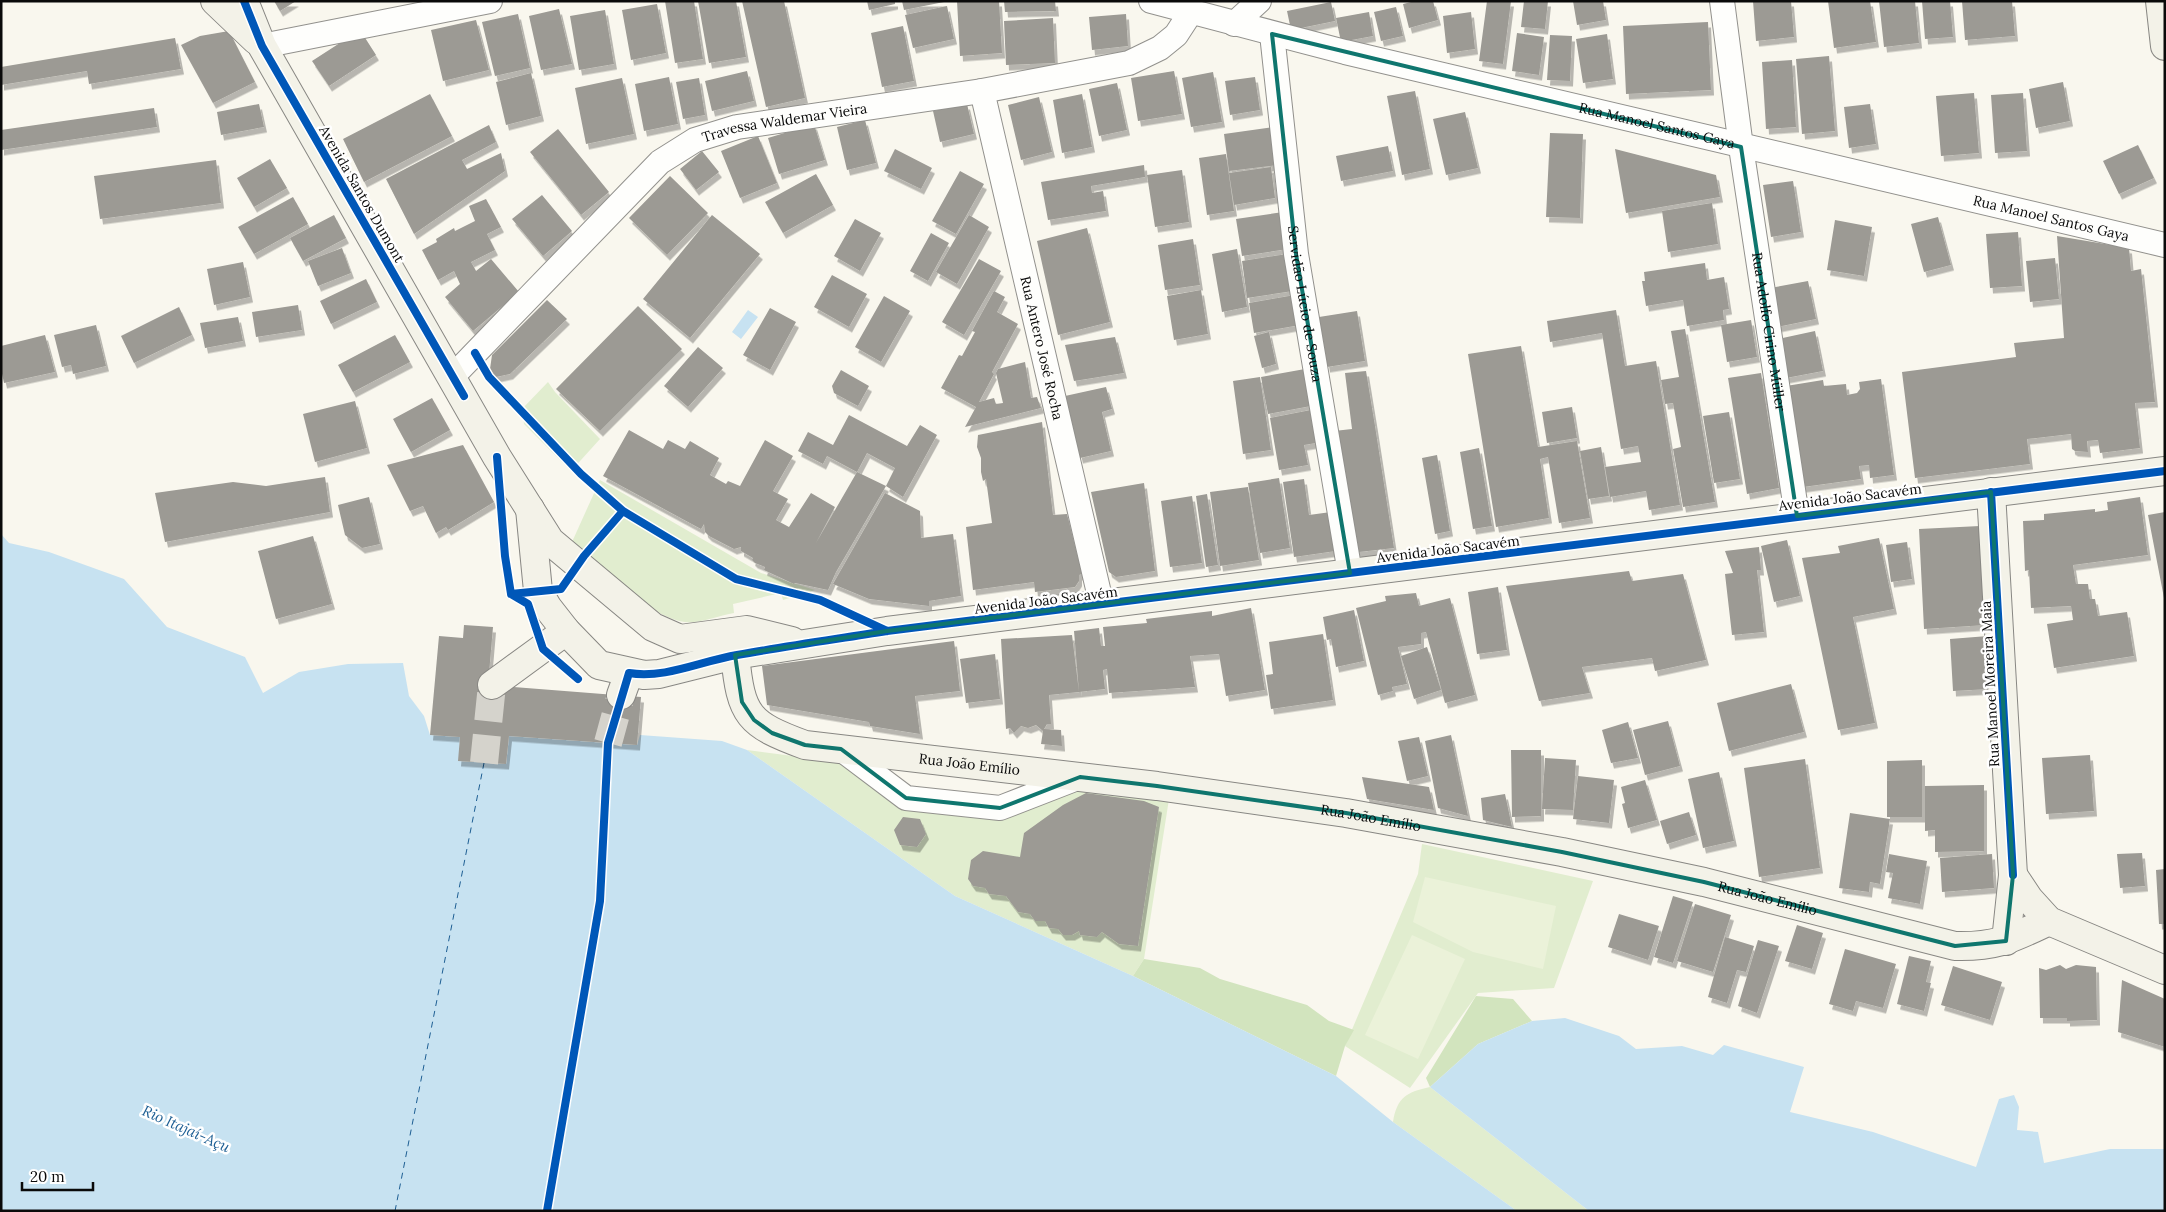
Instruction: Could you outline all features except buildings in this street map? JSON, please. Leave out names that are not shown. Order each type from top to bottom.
[{"type":"main road","points":[[215,1],[262,46]]},
{"type":"main road","name":"Avenida Santos Dumont","points":[[244,1],[262,46],[497,457],[550,541],[653,627],[680,639],[747,630],[804,644]]},
{"type":"main road","points":[[2160,1],[2165,46]]},
{"type":"main road","name":"Avenida João Sacavém","points":[[530,509],[538,591],[548,608],[566,631],[599,665],[625,684],[644,676],[660,674],[735,655],[888,631],[1102,606],[2165,470]]},
{"type":"main road","name":"Rua Manoel Moreira Maia","points":[[1992,492],[2013,875],[2006,941]]},
{"type":"main road","points":[[492,685],[566,631]]},
{"type":"main road","name":"Rua João Emílio","points":[[735,655],[742,702],[754,720],[772,733],[805,745],[1157,786],[1346,814],[1562,852],[1704,882],[1955,946],[1981,947],[2006,941],[2049,921]]},
{"type":"main road","points":[[2013,875],[2029,899],[2049,921],[2165,970]]},
{"type":"street","points":[[262,46],[490,1]]},
{"type":"street","name":"Rua Manoel Santos Gaya","points":[[1151,1],[1272,34],[1741,147],[2165,245]]},
{"type":"street","points":[[1234,24],[1259,1]]},
{"type":"street","name":"Rua Adolfo Cirino Müller","points":[[1722,1],[1741,147],[1797,516]]},
{"type":"street","name":"Travessa Waldemar Vieira","points":[[452,377],[660,162],[695,140],[737,127],[982,91],[1129,63],[1160,48],[1176,35],[1191,12]]},
{"type":"street","name":"Servidão Lúcio de Souza","points":[[1272,34],[1296,254],[1350,573]]},
{"type":"street","name":"Rua Antero José Rocha","points":[[982,91],[1102,606]]},
{"type":"street","points":[[841,749],[906,798],[1000,808],[1080,777]]},
{"type":"highlighted area","points":[[1272,34],[1741,147],[1797,516],[1991,492],[2013,875],[2006,941],[1955,946],[1704,882],[1562,852],[1346,813],[1157,786],[1080,777],[1000,808],[906,798],[841,749],[805,745],[772,733],[754,720],[742,702],[735,655],[887,631],[1350,573],[1296,254]]},
{"type":"green space","points":[[548,382],[555,392],[600,439],[571,471],[524,424],[522,409]]},
{"type":"green space","points":[[600,480],[761,573],[815,590],[783,600],[781,593],[733,604],[734,613],[697,622],[685,622],[657,611],[640,602],[624,590],[572,542]]},
{"type":"green space","points":[[747,750],[839,762],[900,809],[1001,820],[1082,788],[1169,799],[1144,959],[1133,976],[955,896]]},
{"type":"green space","points":[[1422,844],[1593,881],[1554,988],[1478,993],[1410,1088],[1345,1046],[1418,874]]},
{"type":"green space","points":[[1425,877],[1556,906],[1543,969],[1473,952],[1413,922]]},
{"type":"green space","points":[[1412,935],[1465,959],[1418,1059],[1365,1035]]},
{"type":"green space","points":[[1144,959],[1200,968],[1220,979],[1307,1005],[1329,1021],[1354,1030],[1345,1046],[1336,1076],[1133,976]]},
{"type":"green space","points":[[1476,996],[1513,999],[1532,1021],[1478,1044],[1430,1087],[1426,1078]]},
{"type":"green space","points":[[1430,1087],[1589,1211],[1517,1211],[1393,1122],[1397,1107],[1404,1097],[1415,1091]]},
{"type":"water","points":[[748,310],[758,317],[741,339],[732,332]]},
{"type":"water","name":"Rio Itajaí-Açu","points":[[1,534],[9,543],[49,552],[124,579],[167,627],[245,657],[263,693],[299,672],[348,664],[403,663],[409,696],[424,716],[430,735],[460,737],[459,761],[506,764],[509,736],[637,745],[640,735],[722,741],[747,750],[955,896],[1133,976],[1336,1076],[1393,1122],[1517,1211],[1,1211]]},
{"type":"water","points":[[1565,1018],[1619,1036],[1636,1049],[1682,1046],[1713,1055],[1724,1045],[1804,1067],[1790,1112],[1873,1132],[1976,1167],[1999,1099],[2014,1095],[2019,1107],[2017,1130],[2038,1132],[2044,1163],[2110,1149],[2165,1149],[2165,1211],[1589,1211],[1430,1087],[1478,1044],[1532,1021]]},
{"type":"ferry route","points":[[547,1211],[600,901],[608,743]]},
{"type":"ferry route","points":[[395,1211],[484,763]]},
{"type":"tunnel","points":[[484,763],[492,685]]},
{"type":"tunnel","points":[[608,743],[621,695]]},
{"type":"cycle path","points":[[244,1],[262,46],[464,396]]},
{"type":"cycle path","points":[[475,353],[489,377],[581,474],[623,511],[736,579],[820,600],[887,631]]},
{"type":"cycle path","points":[[497,457],[505,556],[511,594],[528,604],[543,649],[578,679]]},
{"type":"cycle path","points":[[547,1211],[600,901],[608,743],[629,673],[656,674],[670,672],[737,655],[887,631],[2165,471]]},
{"type":"cycle path","points":[[1991,492],[2013,875]]},
{"type":"cycle path","points":[[511,594],[561,589],[584,556],[623,511]]}]
